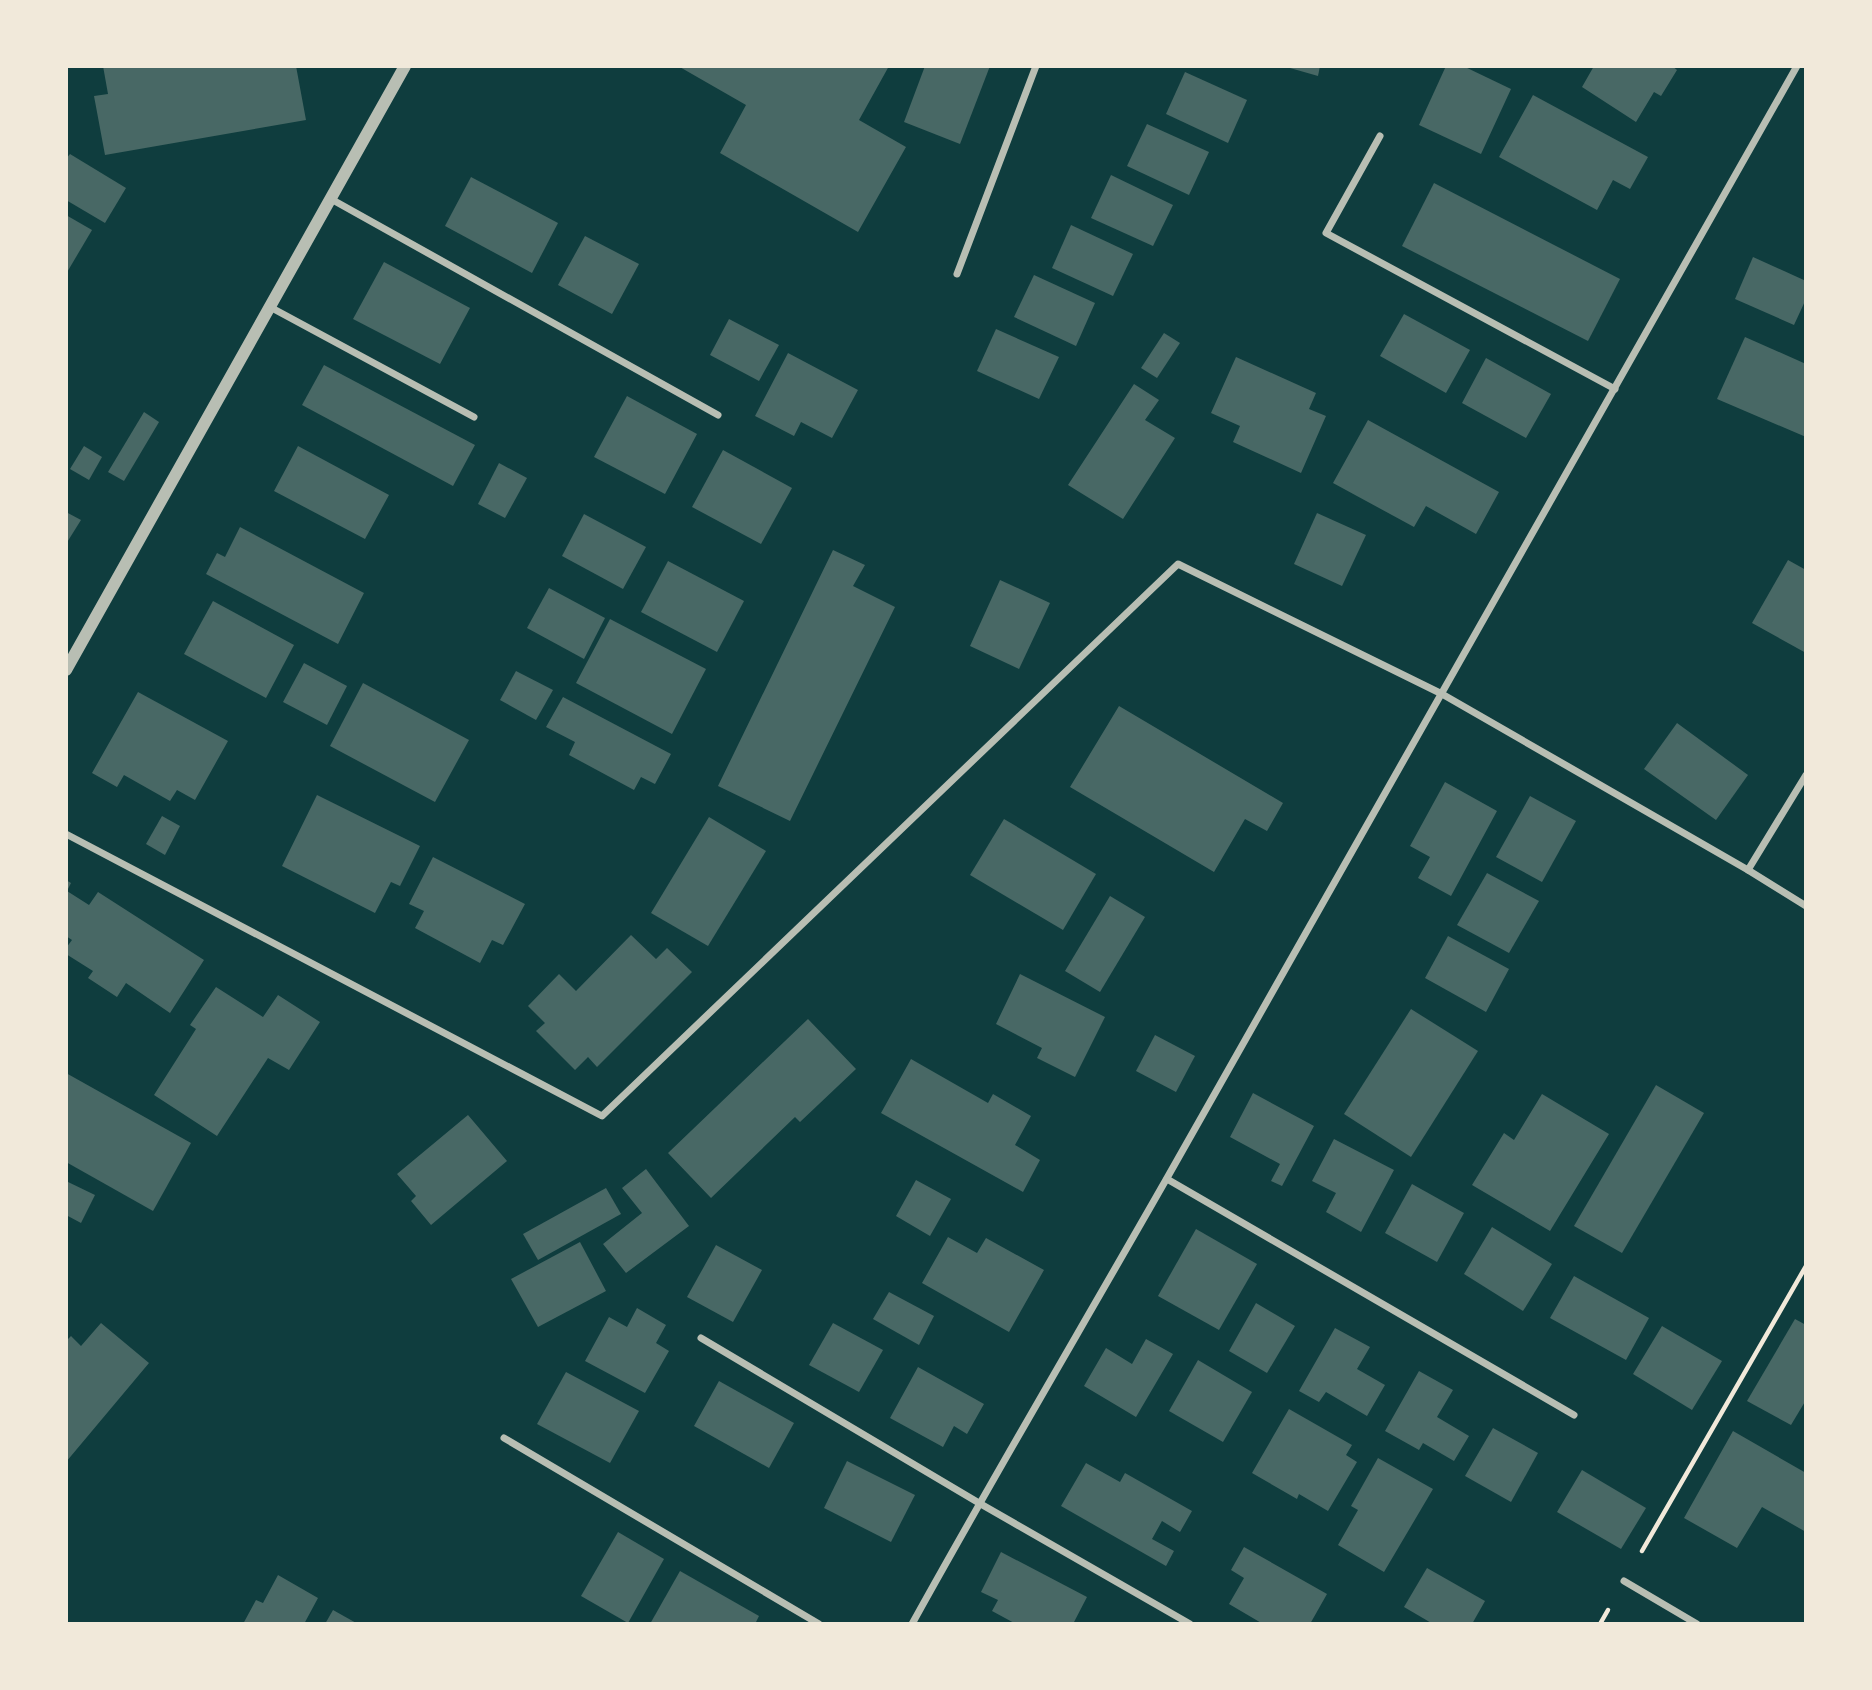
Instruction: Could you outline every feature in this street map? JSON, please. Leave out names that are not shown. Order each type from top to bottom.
[{"type":"street","points":[[66,670],[405,66]]},
{"type":"street","points":[[957,274],[1035,66]]},
{"type":"street","points":[[912,1623],[1167,1179],[1797,66]]},
{"type":"street","points":[[1380,136],[1326,233],[1615,390]]},
{"type":"street","points":[[331,199],[718,415]]},
{"type":"street","points":[[270,307],[474,417]]},
{"type":"street","points":[[66,834],[602,1116],[1178,564],[1442,694],[1748,870],[1805,906]]},
{"type":"street","points":[[1748,870],[1805,775]]},
{"type":"street","points":[[1167,1179],[1574,1415]]},
{"type":"street","points":[[701,1338],[979,1503],[1190,1623]]},
{"type":"street","points":[[504,1438],[819,1623]]},
{"type":"street","points":[[1624,1581],[1697,1623]]},
{"type":"path","points":[[1600,1623],[1805,1266]]},
{"type":"building","points":[[103,66],[296,66],[306,120],[105,155],[94,96],[108,94]]},
{"type":"building","points":[[678,66],[889,66],[859,120],[906,147],[858,232],[720,153],[746,105]]},
{"type":"building","points":[[925,66],[990,66],[960,144],[904,122]]},
{"type":"building","points":[[1283,66],[1320,66],[1318,76]]},
{"type":"building","points":[[1446,66],[1463,66],[1511,89],[1481,154],[1419,125]]},
{"type":"building","points":[[1594,66],[1672,66],[1677,70],[1661,96],[1654,92],[1636,122],[1582,87]]},
{"type":"building","points":[[1185,72],[1247,100],[1228,143],[1166,114]]},
{"type":"building","points":[[1533,95],[1648,157],[1630,189],[1613,180],[1597,210],[1499,157]]},
{"type":"building","points":[[1147,124],[1209,152],[1189,195],[1127,166]]},
{"type":"building","points":[[70,154],[126,188],[105,223],[66,200],[66,159]]},
{"type":"building","points":[[1111,175],[1173,205],[1153,246],[1091,218]]},
{"type":"building","points":[[471,177],[558,223],[532,273],[445,226]]},
{"type":"building","points":[[1434,183],[1620,279],[1588,341],[1402,246]]},
{"type":"building","points":[[66,215],[92,230],[66,274]]},
{"type":"building","points":[[1071,225],[1133,254],[1113,296],[1052,268]]},
{"type":"building","points":[[585,236],[639,264],[612,314],[558,285]]},
{"type":"building","points":[[1753,257],[1806,281],[1806,299],[1794,325],[1735,299]]},
{"type":"building","points":[[384,262],[470,308],[440,364],[353,319]]},
{"type":"building","points":[[1034,275],[1095,303],[1076,346],[1014,317]]},
{"type":"building","points":[[1404,314],[1470,350],[1446,393],[1380,356]]},
{"type":"building","points":[[729,319],[779,345],[759,381],[710,355]]},
{"type":"building","points":[[996,329],[1059,357],[1039,399],[977,371]]},
{"type":"building","points":[[1164,333],[1180,343],[1157,378],[1141,368]]},
{"type":"building","points":[[1745,337],[1806,364],[1806,437],[1717,399]]},
{"type":"building","points":[[788,353],[858,390],[832,438],[801,422],[794,436],[755,416]]},
{"type":"building","points":[[1236,357],[1316,393],[1309,409],[1326,416],[1301,473],[1233,442],[1240,426],[1211,413]]},
{"type":"building","points":[[1486,358],[1551,394],[1526,438],[1462,403]]},
{"type":"building","points":[[324,365],[475,445],[453,486],[302,405]]},
{"type":"building","points":[[1134,384],[1159,400],[1145,420],[1175,438],[1123,519],[1068,485]]},
{"type":"building","points":[[627,396],[697,434],[665,494],[594,457]]},
{"type":"building","points":[[144,412],[159,422],[124,481],[108,472]]},
{"type":"building","points":[[1368,420],[1499,492],[1476,534],[1426,506],[1414,527],[1333,483]]},
{"type":"building","points":[[84,446],[102,457],[89,480],[70,469]]},
{"type":"building","points":[[298,446],[389,495],[365,539],[274,491]]},
{"type":"building","points":[[723,450],[792,488],[761,544],[692,507]]},
{"type":"building","points":[[499,463],[527,478],[505,518],[478,504]]},
{"type":"building","points":[[66,512],[81,520],[66,544]]},
{"type":"building","points":[[1317,513],[1366,535],[1342,586],[1294,564]]},
{"type":"building","points":[[584,514],[646,547],[623,589],[562,556]]},
{"type":"building","points":[[240,527],[364,593],[338,644],[206,574],[217,553],[225,557]]},
{"type":"building","points":[[833,550],[865,565],[853,586],[895,607],[790,821],[718,786]]},
{"type":"building","points":[[1788,560],[1806,570],[1806,653],[1752,623]]},
{"type":"building","points":[[668,561],[744,601],[717,652],[641,612]]},
{"type":"building","points":[[1000,580],[1050,603],[1019,669],[970,646]]},
{"type":"building","points":[[549,588],[605,618],[584,659],[527,628]]},
{"type":"building","points":[[213,601],[294,645],[266,698],[184,654]]},
{"type":"building","points":[[610,619],[706,669],[672,734],[576,683]]},
{"type":"building","points":[[304,663],[347,686],[327,725],[283,702]]},
{"type":"building","points":[[516,671],[553,690],[536,720],[500,700]]},
{"type":"building","points":[[363,683],[469,740],[435,802],[330,746]]},
{"type":"building","points":[[138,692],[228,741],[195,800],[177,790],[170,801],[124,775],[117,787],[92,773]]},
{"type":"building","points":[[563,697],[671,754],[655,784],[641,777],[634,790],[569,755],[575,742],[546,727]]},
{"type":"building","points":[[1119,706],[1283,803],[1267,831],[1245,819],[1214,872],[1070,787]]},
{"type":"building","points":[[1677,723],[1748,775],[1716,820],[1644,769]]},
{"type":"building","points":[[1445,782],[1497,811],[1451,896],[1418,878],[1430,857],[1410,846]]},
{"type":"building","points":[[317,795],[420,846],[400,886],[391,882],[375,913],[282,866]]},
{"type":"building","points":[[1530,796],[1576,821],[1542,882],[1496,857]]},
{"type":"building","points":[[162,816],[180,826],[165,855],[146,844]]},
{"type":"building","points":[[709,817],[766,851],[708,946],[651,913]]},
{"type":"building","points":[[1004,819],[1096,874],[1063,930],[970,875]]},
{"type":"building","points":[[433,857],[525,904],[503,945],[492,940],[480,963],[415,928],[424,911],[409,904]]},
{"type":"building","points":[[1487,873],[1539,901],[1509,953],[1457,925]]},
{"type":"building","points":[[66,880],[71,883],[67,891],[89,905],[98,892],[204,960],[170,1013],[126,983],[117,997],[88,978],[93,971],[66,954],[66,948],[72,940],[66,936]]},
{"type":"building","points":[[1110,896],[1145,917],[1100,992],[1065,971]]},
{"type":"building","points":[[631,935],[656,959],[667,948],[692,972],[597,1067],[588,1057],[575,1070],[536,1031],[545,1023],[528,1006],[559,974],[576,991]]},
{"type":"building","points":[[1448,936],[1509,969],[1486,1012],[1425,978]]},
{"type":"building","points":[[1020,974],[1105,1017],[1075,1077],[1037,1058],[1042,1048],[996,1024]]},
{"type":"building","points":[[216,987],[263,1017],[278,995],[320,1022],[289,1070],[268,1058],[217,1136],[154,1095],[196,1029],[190,1025]]},
{"type":"building","points":[[1411,1009],[1478,1051],[1411,1157],[1344,1114]]},
{"type":"building","points":[[808,1019],[856,1069],[800,1122],[795,1117],[711,1198],[668,1153]]},
{"type":"building","points":[[1155,1035],[1195,1056],[1176,1092],[1136,1071]]},
{"type":"building","points":[[911,1059],[988,1103],[993,1094],[1031,1116],[1015,1145],[1040,1160],[1023,1192],[881,1113]]},
{"type":"building","points":[[66,1073],[191,1143],[153,1211],[66,1162]]},
{"type":"building","points":[[1656,1085],[1704,1113],[1622,1253],[1574,1226]]},
{"type":"building","points":[[1253,1093],[1314,1126],[1282,1186],[1271,1181],[1280,1164],[1230,1137]]},
{"type":"building","points":[[1542,1094],[1609,1134],[1550,1231],[1472,1185],[1504,1133],[1514,1140]]},
{"type":"building","points":[[468,1115],[507,1161],[431,1225],[411,1201],[416,1196],[397,1174]]},
{"type":"building","points":[[1334,1139],[1394,1170],[1361,1232],[1326,1212],[1336,1193],[1312,1181]]},
{"type":"building","points":[[646,1169],[689,1226],[626,1273],[603,1244],[642,1213],[622,1188]]},
{"type":"building","points":[[916,1180],[951,1199],[930,1236],[896,1216]]},
{"type":"building","points":[[66,1181],[95,1195],[81,1223],[66,1215]]},
{"type":"building","points":[[1412,1184],[1464,1213],[1437,1262],[1385,1233]]},
{"type":"building","points":[[606,1188],[621,1214],[538,1260],[523,1234]]},
{"type":"building","points":[[1492,1227],[1552,1264],[1523,1311],[1464,1274]]},
{"type":"building","points":[[1196,1229],[1257,1264],[1219,1330],[1158,1296]]},
{"type":"building","points":[[948,1237],[977,1253],[986,1238],[1044,1270],[1009,1332],[922,1283]]},
{"type":"building","points":[[580,1242],[606,1291],[538,1327],[511,1279]]},
{"type":"building","points":[[716,1245],[762,1270],[733,1322],[687,1297]]},
{"type":"building","points":[[1574,1276],[1649,1318],[1626,1360],[1550,1318]]},
{"type":"building","points":[[889,1292],[934,1316],[919,1345],[873,1319]]},
{"type":"building","points":[[1256,1303],[1295,1326],[1267,1373],[1229,1351]]},
{"type":"building","points":[[637,1308],[666,1325],[656,1343],[669,1351],[645,1393],[585,1361],[609,1317],[627,1327]]},
{"type":"building","points":[[1795,1319],[1806,1325],[1806,1400],[1791,1425],[1747,1401]]},
{"type":"building","points":[[101,1323],[149,1363],[66,1462],[66,1341],[71,1336],[81,1346]]},
{"type":"building","points":[[833,1323],[883,1350],[859,1392],[809,1365]]},
{"type":"building","points":[[1662,1326],[1722,1361],[1692,1410],[1633,1374]]},
{"type":"building","points":[[1335,1328],[1370,1347],[1357,1369],[1385,1385],[1367,1416],[1326,1392],[1319,1402],[1299,1391]]},
{"type":"building","points":[[1146,1339],[1173,1354],[1136,1417],[1084,1386],[1106,1348],[1132,1364]]},
{"type":"building","points":[[1198,1360],[1252,1392],[1223,1442],[1169,1411]]},
{"type":"building","points":[[918,1367],[984,1404],[967,1434],[954,1426],[943,1447],[890,1418]]},
{"type":"building","points":[[1419,1371],[1453,1390],[1437,1417],[1469,1436],[1454,1461],[1423,1443],[1419,1450],[1385,1431]]},
{"type":"building","points":[[566,1372],[639,1411],[610,1463],[537,1424]]},
{"type":"building","points":[[719,1381],[794,1423],[769,1468],[694,1426]]},
{"type":"building","points":[[1289,1409],[1352,1445],[1346,1455],[1357,1462],[1328,1511],[1299,1494],[1297,1499],[1252,1473]]},
{"type":"building","points":[[1493,1428],[1538,1453],[1511,1502],[1465,1476]]},
{"type":"building","points":[[1733,1431],[1806,1473],[1806,1532],[1762,1507],[1737,1548],[1684,1518]]},
{"type":"building","points":[[1378,1458],[1433,1489],[1384,1572],[1338,1545],[1358,1510],[1351,1506]]},
{"type":"building","points":[[847,1461],[915,1495],[891,1542],[824,1508]]},
{"type":"building","points":[[1086,1463],[1120,1482],[1125,1473],[1192,1511],[1180,1532],[1162,1521],[1152,1539],[1174,1551],[1166,1566],[1061,1506]]},
{"type":"building","points":[[1582,1470],[1646,1508],[1621,1549],[1557,1512]]},
{"type":"building","points":[[618,1532],[664,1559],[628,1623],[581,1596]]},
{"type":"building","points":[[1244,1547],[1327,1594],[1310,1624],[1263,1624],[1229,1604],[1244,1578],[1231,1570]]},
{"type":"building","points":[[1001,1552],[1087,1597],[1073,1624],[1016,1624],[992,1611],[998,1600],[981,1592]]},
{"type":"building","points":[[1427,1568],[1485,1601],[1472,1624],[1433,1624],[1404,1607]]},
{"type":"building","points":[[680,1571],[759,1616],[755,1624],[650,1624]]},
{"type":"building","points":[[278,1575],[318,1598],[304,1624],[243,1624],[256,1600],[263,1603]]},
{"type":"building","points":[[333,1610],[358,1624],[325,1624]]}]
